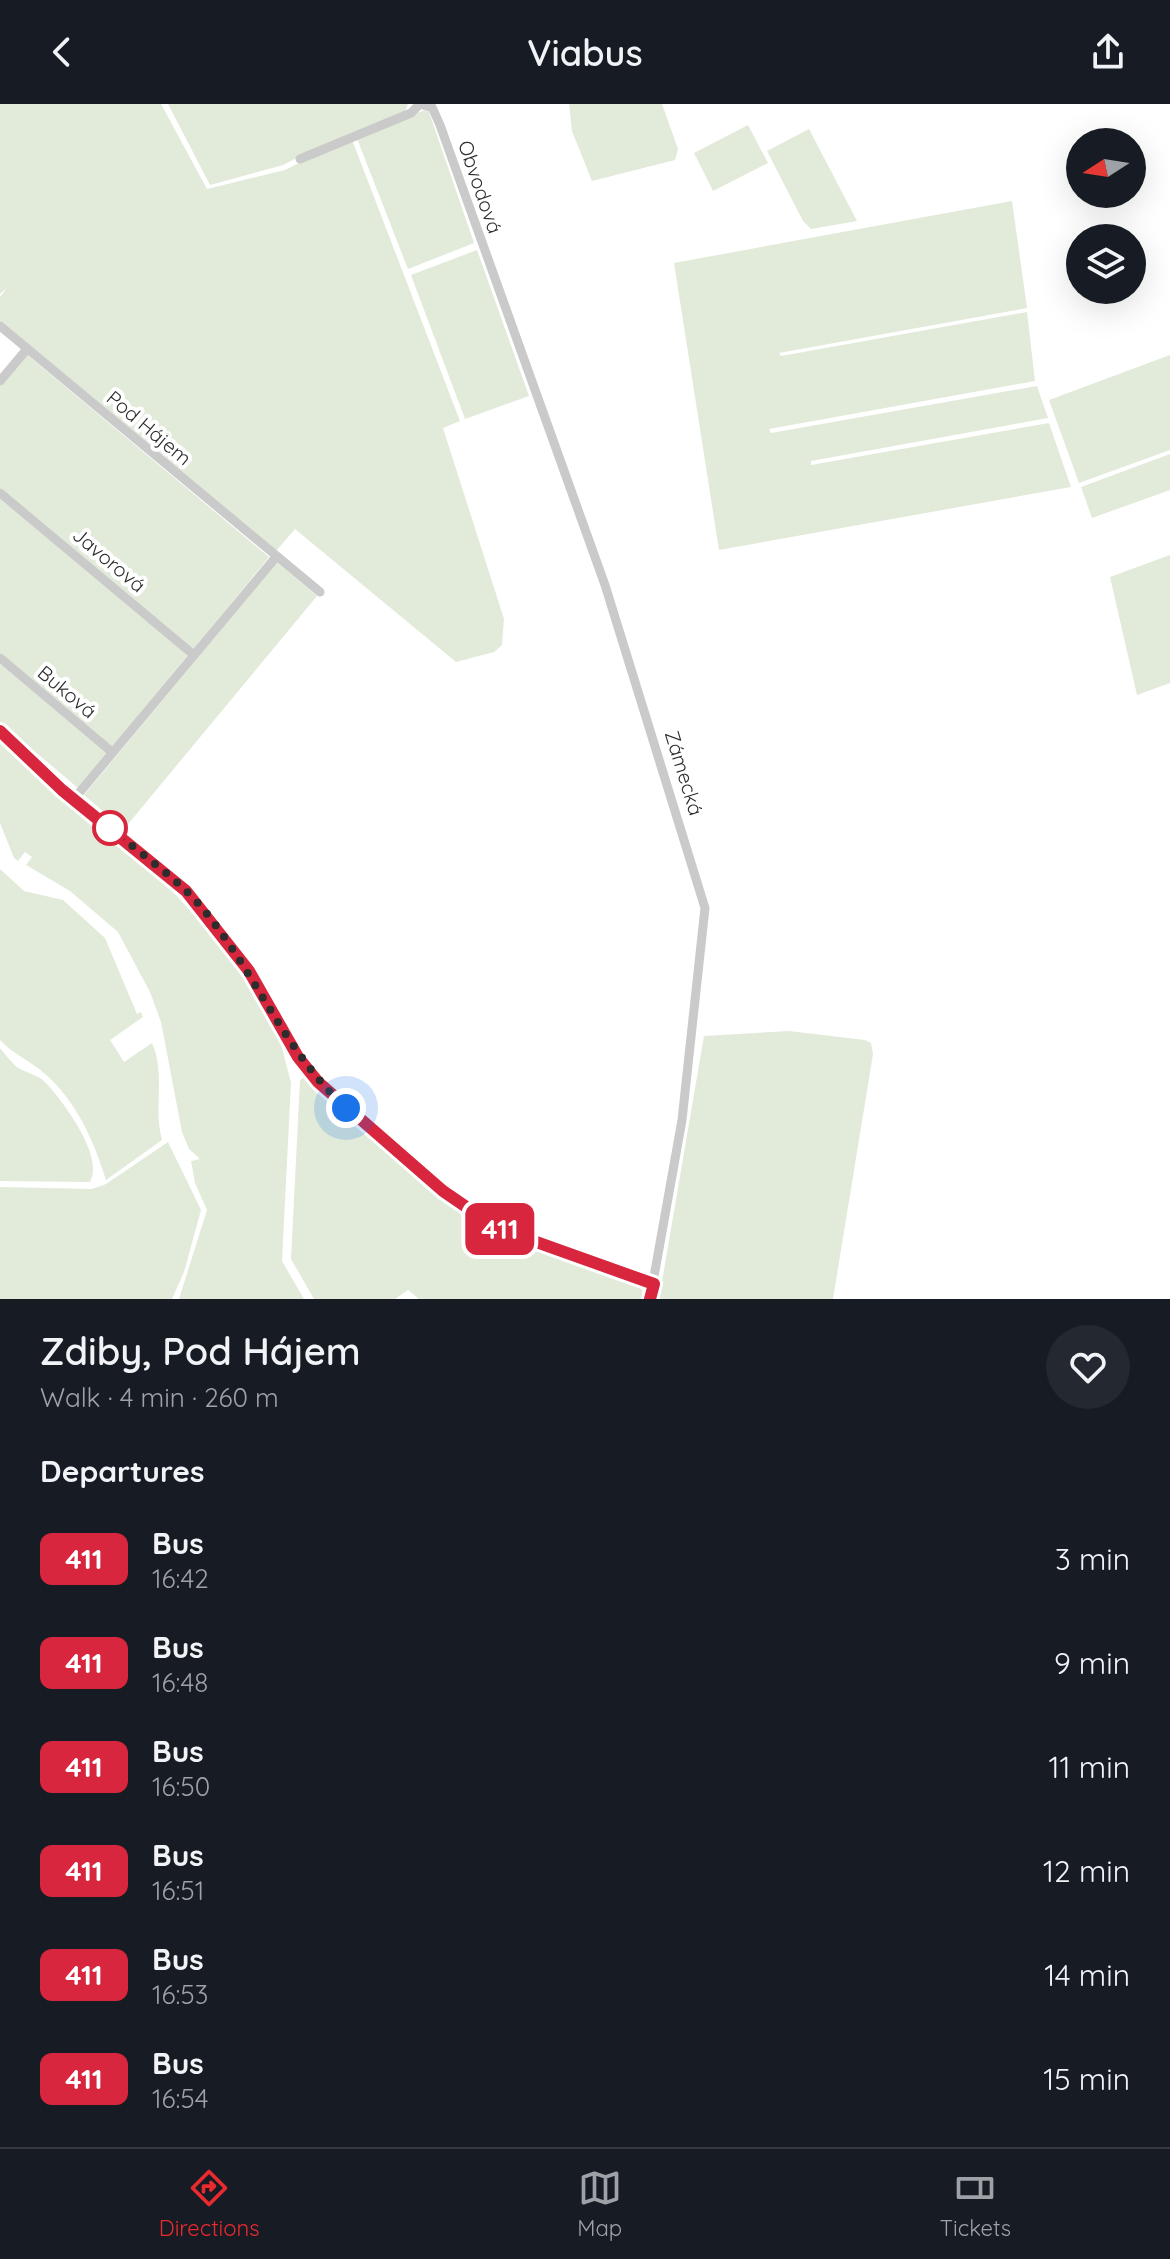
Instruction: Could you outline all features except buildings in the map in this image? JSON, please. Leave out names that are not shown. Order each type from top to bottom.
[{"type":"street","points":[[300,159],[411,113],[420,104]]},
{"type":"street","name":"Obvodová","points":[[420,104],[432,107],[500,291]]},
{"type":"street","name":"Zámecká","points":[[500,291],[605,585],[705,908],[682,1120],[650,1299]]},
{"type":"street","name":"Pod Hájem","points":[[0,326],[320,592]]},
{"type":"street","points":[[0,381],[27,349]]},
{"type":"street","name":"Javorová","points":[[0,493],[194,655]]},
{"type":"street","points":[[74,799],[276,557]]},
{"type":"street","name":"Buková","points":[[0,658],[112,752]]},
{"type":"street","points":[[0,731],[74,799],[194,900],[249,971],[298,1057],[318,1082],[443,1191],[497,1228],[654,1284]]},
{"type":"green space","points":[[0,104],[161,104],[207,189],[285,170],[351,137],[460,421],[443,428],[504,619],[502,645],[494,652],[456,662],[295,529],[276,551],[0,321],[0,297],[7,288],[0,294]]},
{"type":"green space","points":[[168,104],[408,104],[405,112],[316,148],[283,165],[210,185]]},
{"type":"green space","points":[[569,104],[662,104],[678,149],[675,160],[592,181],[572,131]]},
{"type":"green space","points":[[428,109],[474,243],[408,269],[356,136]]},
{"type":"green space","points":[[748,125],[768,163],[713,191],[694,153]]},
{"type":"green space","points":[[809,129],[857,221],[811,229],[803,221],[767,151]]},
{"type":"green space","points":[[1012,201],[1027,308],[779,353],[781,356],[1027,312],[1035,381],[769,429],[771,433],[1037,386],[1048,418],[811,461],[811,465],[1049,423],[1071,487],[719,550],[674,263]]},
{"type":"green space","points":[[477,250],[529,396],[465,419],[411,275]]},
{"type":"green space","points":[[25,353],[269,557],[194,649],[0,488],[0,384]]},
{"type":"green space","points":[[1170,355],[1170,450],[1079,483],[1049,400]]},
{"type":"green space","points":[[1170,454],[1170,490],[1092,518],[1081,487]]},
{"type":"green space","points":[[0,499],[188,655],[112,747],[0,653]]},
{"type":"green space","points":[[1170,555],[1170,683],[1137,695],[1110,577]]},
{"type":"green space","points":[[277,562],[317,596],[124,829],[84,795]]},
{"type":"green space","points":[[0,664],[107,753],[78,788],[0,722]]},
{"type":"green space","points":[[0,742],[60,798],[130,848],[128,851],[177,896],[243,971],[265,1007],[281,1044],[291,1083],[282,1261],[304,1299],[179,1299],[207,1210],[195,1183],[191,1161],[200,1159],[189,1149],[182,1132],[161,1022],[150,992],[118,932],[70,891],[26,865],[32,857],[25,852],[18,861],[14,858],[0,823]]},
{"type":"green space","points":[[0,869],[24,891],[63,900],[105,938],[137,1014],[141,1012],[143,1017],[110,1040],[124,1062],[152,1043],[158,1067],[162,1140],[106,1180],[90,1136],[66,1096],[44,1073],[0,1040]]},
{"type":"green space","points":[[789,1031],[865,1040],[871,1043],[873,1054],[833,1299],[659,1299],[704,1036]]},
{"type":"green space","points":[[0,1048],[17,1067],[45,1082],[71,1115],[92,1158],[90,1182],[0,1181]]},
{"type":"green space","points":[[305,1077],[417,1170],[451,1206],[479,1226],[506,1239],[641,1286],[644,1299],[419,1299],[408,1290],[395,1299],[314,1299],[291,1259],[300,1080]]},
{"type":"green space","points":[[168,1142],[201,1210],[184,1272],[172,1299],[0,1299],[0,1187],[92,1189],[106,1184]]},
{"type":"bus line","name":"411","points":[[0,731],[62,790],[186,891],[202,908],[249,971],[298,1057],[318,1082],[346,1108],[468,1211],[497,1228],[654,1284],[650,1299]]},
{"type":"route","points":[[110,828],[202,908],[249,971],[298,1057],[318,1082],[346,1108]]}]
